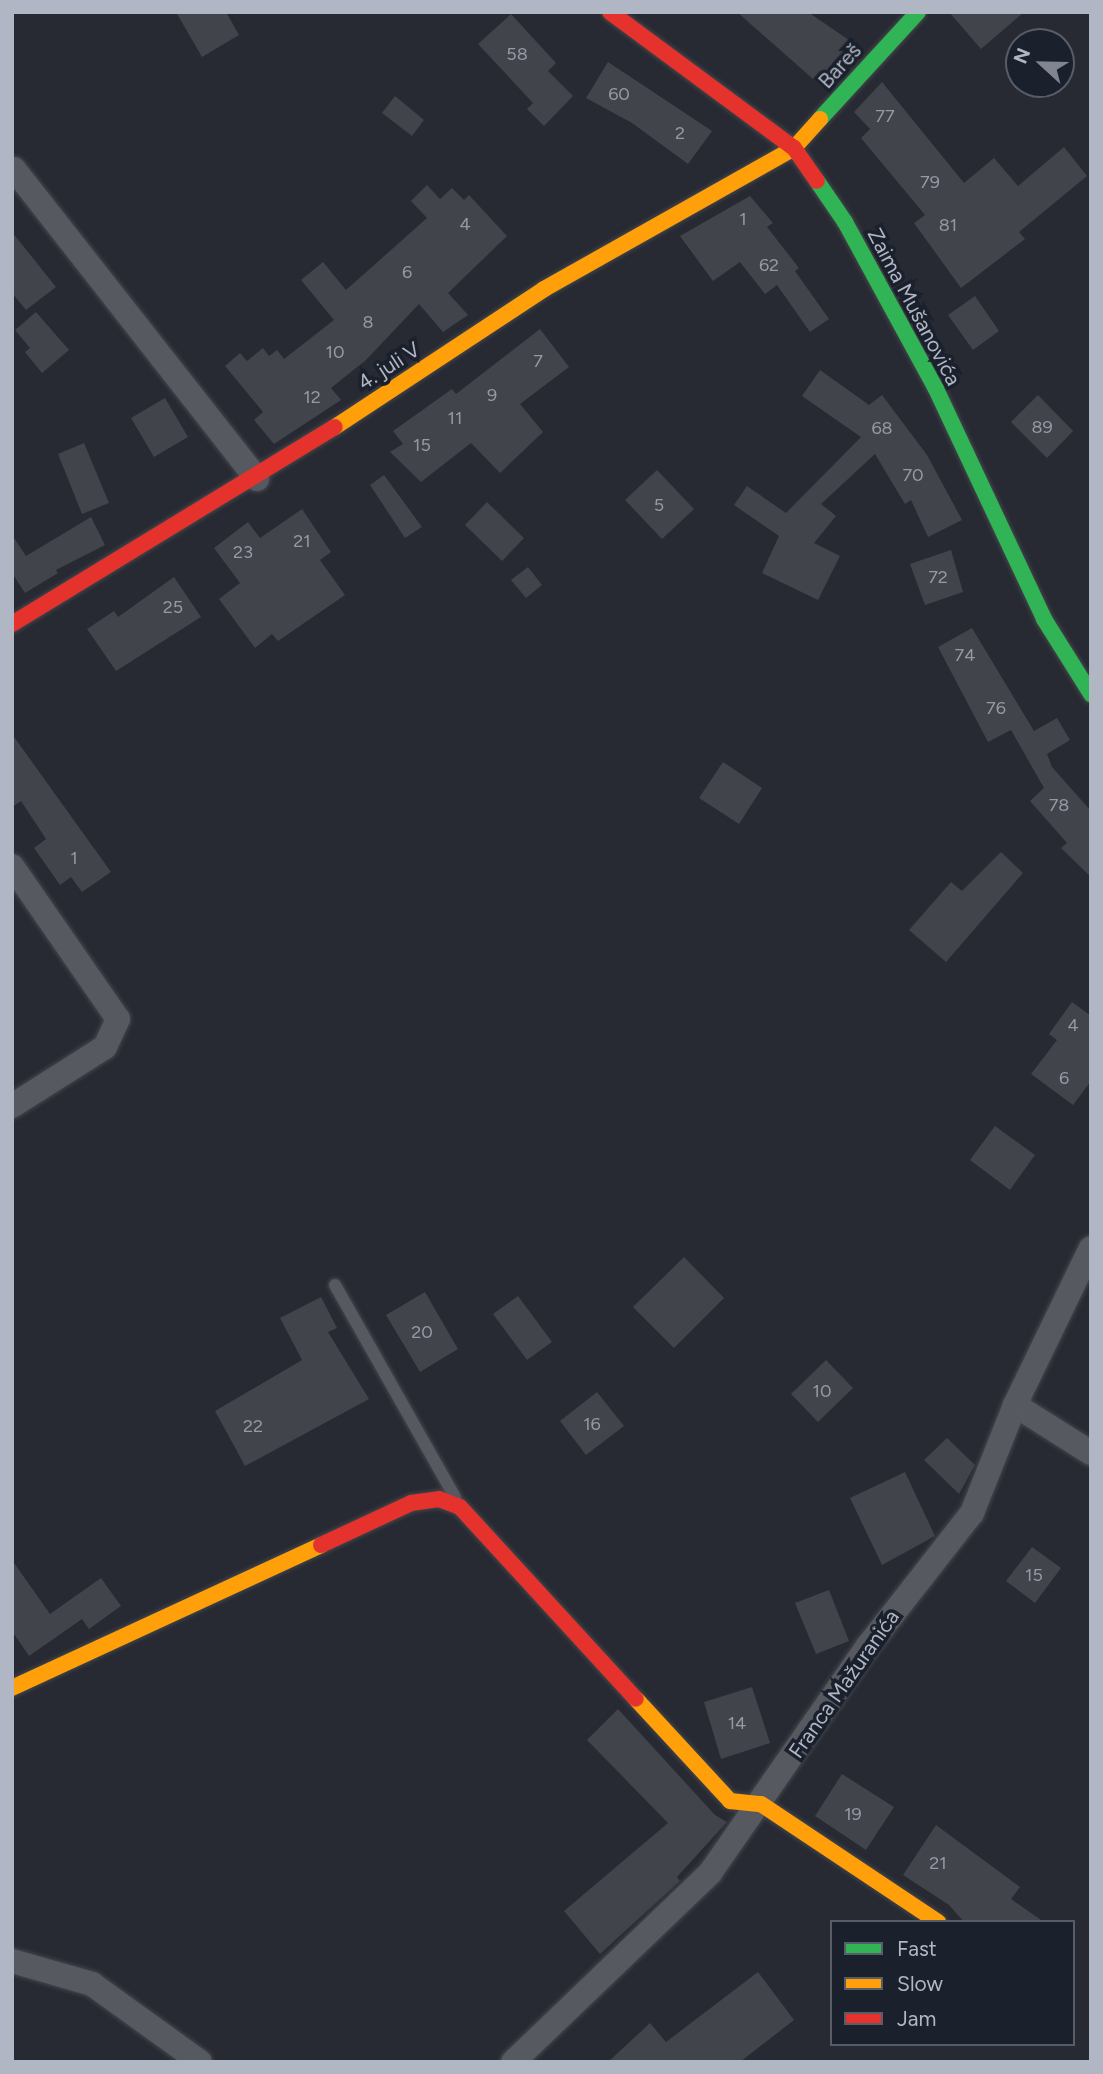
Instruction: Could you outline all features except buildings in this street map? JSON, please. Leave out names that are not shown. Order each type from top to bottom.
[{"type":"street","name":"Zaima Mušanovića","points":[[610,12],[794,148],[845,222],[936,389],[1044,619],[1091,694]]},
{"type":"street","name":"Bareš","points":[[794,148],[918,12]]},
{"type":"street","name":"4. juli V","points":[[12,624],[257,479],[544,289],[794,148]]},
{"type":"street","points":[[14,169],[257,479]]},
{"type":"street","points":[[12,866],[118,1019],[105,1046],[12,1106]]},
{"type":"street","name":"Franca Mažuranića","points":[[513,2062],[709,1873],[761,1804],[868,1646],[972,1513],[1015,1405],[1091,1248]]},
{"type":"street","points":[[1015,1405],[1091,1453]]},
{"type":"street","points":[[12,1688],[411,1503],[439,1499],[460,1507],[730,1801],[761,1804],[935,1920]]},
{"type":"street","points":[[12,1961],[92,1984],[200,2062]]},
{"type":"lane","points":[[335,1285],[460,1507]]},
{"type":"traffic: fast","points":[[820,119],[918,12]]},
{"type":"traffic: fast","points":[[817,181],[845,222],[936,389],[1044,619],[1091,694]]},
{"type":"traffic: slow","points":[[335,427],[544,289],[794,148],[820,119]]},
{"type":"traffic: slow","points":[[12,1688],[321,1545]]},
{"type":"traffic: slow","points":[[636,1699],[730,1801],[761,1804],[935,1920]]},
{"type":"traffic: jam","points":[[610,12],[794,148],[817,181]]},
{"type":"traffic: jam","points":[[12,624],[335,427]]},
{"type":"traffic: jam","points":[[321,1545],[411,1503],[439,1499],[460,1507],[636,1699]]}]
